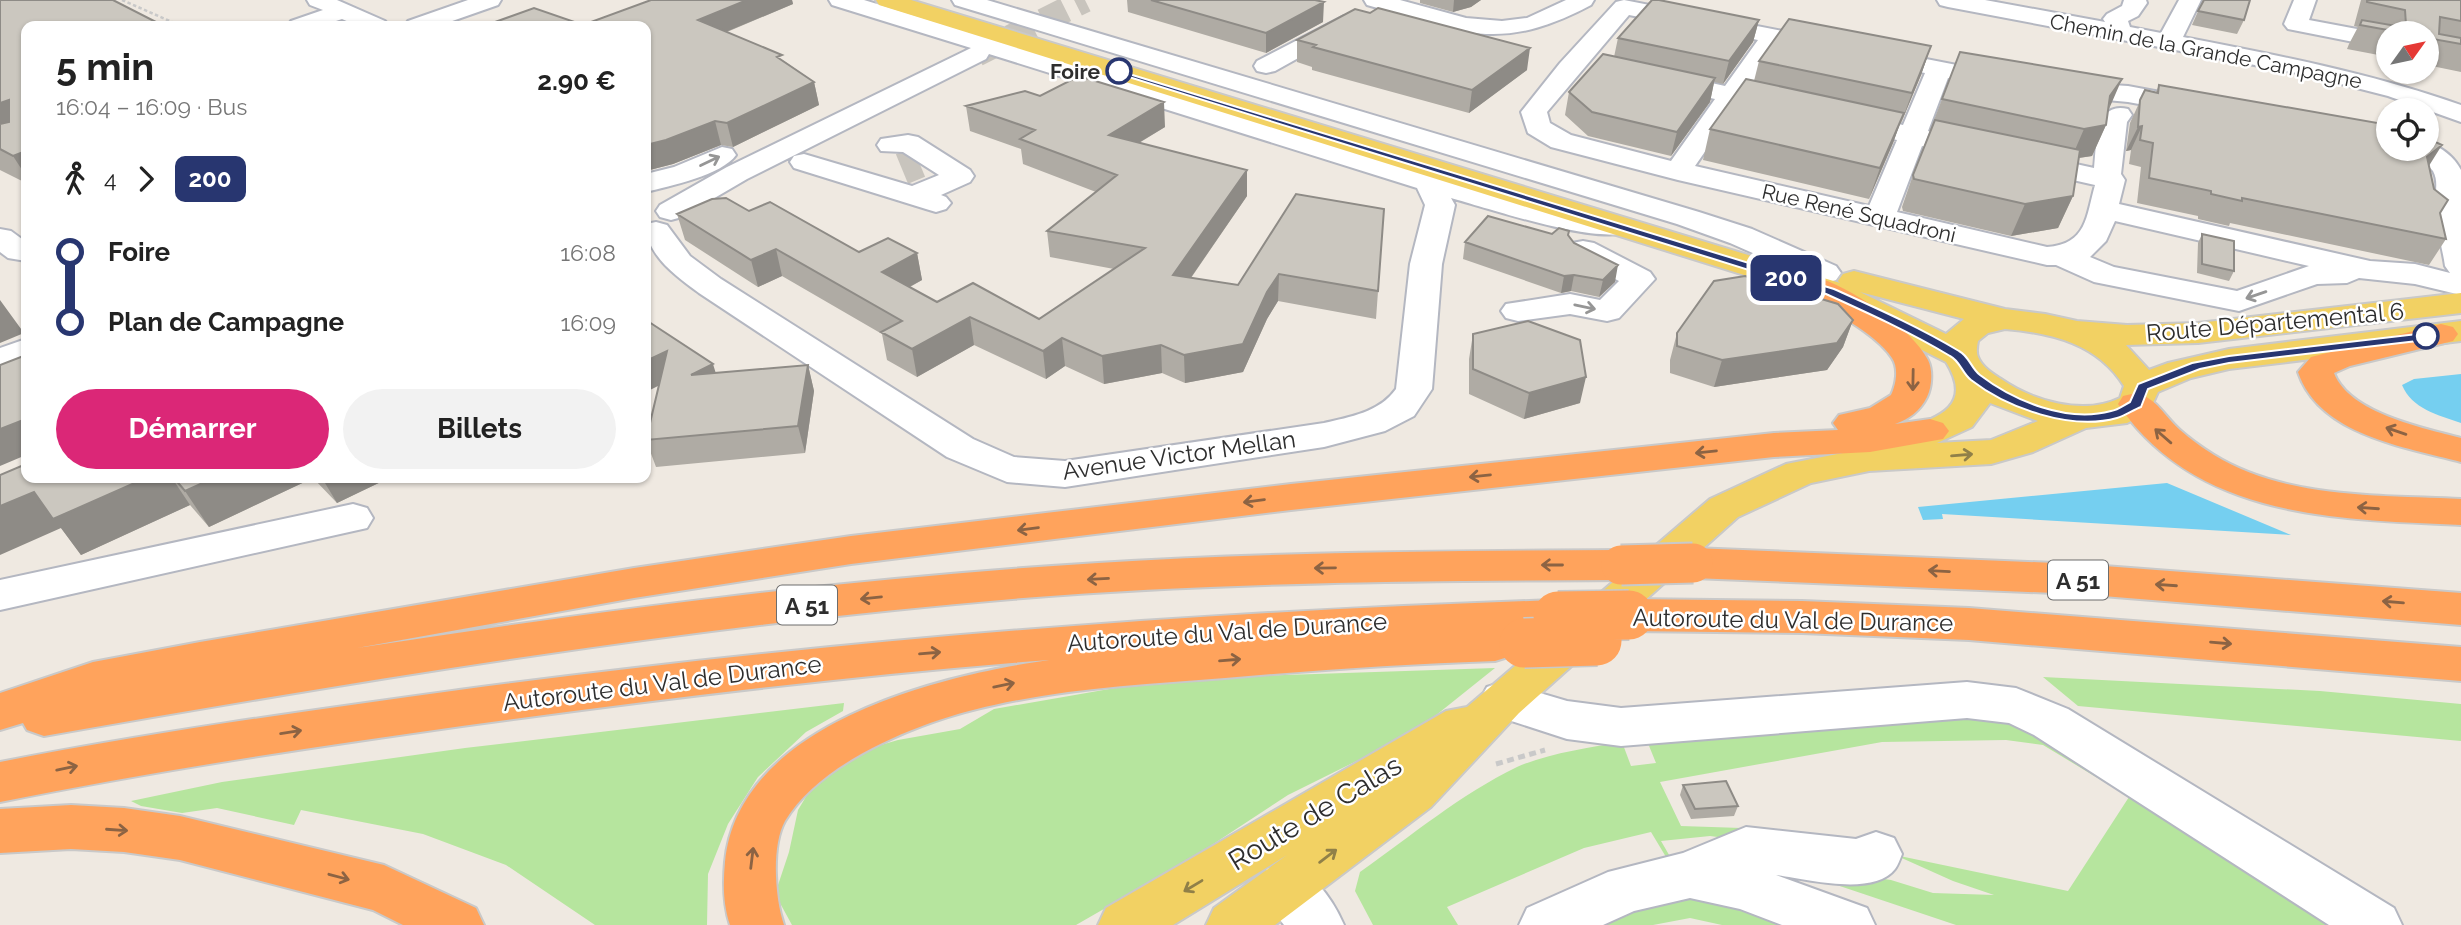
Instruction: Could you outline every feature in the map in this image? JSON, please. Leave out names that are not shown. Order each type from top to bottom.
[{"type":"highway","points":[[1774,445],[1890,414],[1906,403],[1913,393],[1913,369],[1910,358],[1901,346],[1847,306],[1820,280]]},
{"type":"highway","points":[[2451,333],[2339,358],[2323,364],[2316,372],[2316,380],[2324,391],[2348,411],[2394,430],[2461,450]]},
{"type":"highway","points":[[2139,395],[2152,427],[2178,449],[2221,475],[2249,486],[2274,494],[2344,506],[2461,512]]},
{"type":"highway","points":[[0,712],[93,680],[200,659],[634,583],[851,550],[1291,497],[1774,445],[1870,440],[1930,431]]},
{"type":"highway","name":"Autoroute du Val de Durance","points":[[0,724],[342,665],[635,624],[1023,583],[1253,569],[1693,563],[1963,572],[2461,609]]},
{"type":"highway","name":"Autoroute du Val de Durance","points":[[0,782],[81,766],[343,724],[782,667],[1302,625],[1541,630]]},
{"type":"highway","points":[[757,925],[749,888],[751,856],[760,820],[777,793],[800,771],[858,735],[932,704],[975,691],[1072,674],[1348,651],[1541,630],[1613,628],[2153,637],[2461,664]]},
{"type":"highway","points":[[0,831],[71,827],[124,830],[180,838],[384,889],[457,925]]},
{"type":"main road","points":[[887,0],[1051,44],[1820,280],[1966,365],[2001,395],[2038,410],[2079,417]]},
{"type":"main road","points":[[924,0],[1051,44]]},
{"type":"main road","points":[[1458,168],[1644,233],[1820,280],[1895,293],[2005,319],[2048,323],[2081,334],[2111,349],[2133,368],[2139,395]]},
{"type":"main road","name":"Route Départemental 6","points":[[2048,323],[2127,335],[2199,333],[2461,303]]},
{"type":"main road","points":[[1966,365],[1961,337],[1977,325],[2005,319]]},
{"type":"main road","name":"Route Départemental 6","points":[[2079,417],[2114,415],[2139,395],[2180,370],[2229,359],[2451,333]]},
{"type":"main road","name":"Route de Calas","points":[[1869,459],[1966,414],[1973,400],[1966,365]]},
{"type":"main road","name":"Route de Calas","points":[[1233,925],[1302,906],[1503,700],[1724,508],[1800,473],[1869,459],[1992,452],[2020,444],[2079,417]]},
{"type":"main road","name":"Route de Calas","points":[[1125,925],[1503,700]]},
{"type":"street","points":[[318,0],[346,12],[376,15]]},
{"type":"street","points":[[430,21],[490,0]]},
{"type":"street","points":[[839,0],[981,49]]},
{"type":"street","points":[[962,0],[1051,44],[1458,168],[1532,171],[1712,225],[1820,280]]},
{"type":"street","points":[[1414,0],[1495,16],[1515,15],[1539,2]]},
{"type":"street","points":[[1266,66],[1379,1],[1474,26],[1507,29],[1535,23],[1583,0]]},
{"type":"street","name":"Chemin de la Grande Campagne","points":[[1948,0],[2113,58],[2331,74],[2397,91],[2461,114]]},
{"type":"street","name":"Chemin de la Grande Campagne","points":[[1970,0],[2031,4],[2113,58]]},
{"type":"street","points":[[1640,75],[2111,180],[2119,176],[2127,122],[2113,58],[2135,0]]},
{"type":"street","points":[[2161,36],[2167,0]]},
{"type":"street","points":[[2161,36],[2190,0]]},
{"type":"street","points":[[2305,0],[2296,24],[2376,40]]},
{"type":"street","points":[[1472,6],[1490,11],[1508,10],[1539,2]]},
{"type":"street","name":"Rue René Squadroni","points":[[2113,58],[2035,87],[1773,36],[1685,8],[1624,7],[1588,64],[1534,112],[1538,127],[1561,141],[1678,171],[2047,256],[2064,257],[2105,275],[2239,301],[2313,275]]},
{"type":"street","points":[[316,21],[346,12]]},
{"type":"street","points":[[1678,171],[1773,36]]},
{"type":"street","name":"Chemin de la Grande Campagne","points":[[2113,58],[2161,36],[2360,75],[2461,107]]},
{"type":"street","points":[[814,166],[852,136],[1051,44]]},
{"type":"street","points":[[938,50],[949,53],[1051,44],[1284,96],[1458,168],[1500,203]]},
{"type":"street","points":[[653,225],[748,168],[981,49]]},
{"type":"street","points":[[2113,58],[2127,94],[2222,111]]},
{"type":"street","points":[[1880,217],[1910,135],[1940,67]]},
{"type":"street","points":[[1284,96],[1312,79]]},
{"type":"street","points":[[651,182],[694,169],[861,87]]},
{"type":"street","points":[[1532,171],[1561,141]]},
{"type":"street","points":[[748,168],[814,166],[903,157],[960,176],[925,199],[814,166]]},
{"type":"street","points":[[868,182],[903,157]]},
{"type":"street","points":[[2415,274],[2450,270],[2461,265],[2450,204],[2451,179],[2444,165],[2438,161]]},
{"type":"street","name":"Avenue Victor Mellan","points":[[653,225],[696,276],[960,448],[1007,469],[1065,474],[1324,435],[1372,423],[1401,408],[1414,389],[1418,368],[1426,264],[1433,229],[1440,205],[1458,168]]},
{"type":"street","points":[[2064,257],[2085,249],[2100,219],[2111,180]]},
{"type":"street","points":[[1433,229],[1468,211],[1500,203],[1644,233]]},
{"type":"street","points":[[2100,219],[2197,251]]},
{"type":"street","points":[[2100,219],[2370,271],[2415,274],[2461,285]]},
{"type":"street","points":[[0,238],[21,251]]},
{"type":"street","points":[[1518,311],[1570,303],[1607,311],[1639,279],[1583,250]]},
{"type":"street","points":[[2229,259],[2313,275],[2370,271]]},
{"type":"street","points":[[0,361],[21,351]]},
{"type":"street","points":[[0,595],[353,518]]},
{"type":"street","points":[[1503,700],[1567,720],[1621,727],[1967,701],[2016,706],[2051,722],[2375,925]]},
{"type":"street","points":[[1546,925],[1627,889],[1690,875],[1746,849],[1865,863],[1877,854]]},
{"type":"street","points":[[1690,875],[1741,886],[1848,925]]},
{"type":"path","points":[[122,0],[170,21]]},
{"type":"green space","points":[[1495,668],[1415,732],[1288,795],[1189,860],[1076,925],[792,925],[775,894],[789,852],[798,810],[819,775],[857,752],[898,740],[960,729],[994,709],[1115,688],[1254,676]]},
{"type":"green space","points":[[2043,677],[2320,691],[2461,704],[2461,741],[2078,706]]},
{"type":"green space","points":[[844,703],[843,711],[806,732],[758,777],[728,824],[708,874],[707,925],[595,925],[506,865],[423,834],[301,810],[294,825],[217,808],[182,813],[141,806],[131,801],[222,782],[465,748]]},
{"type":"green space","points":[[1950,715],[2014,723],[2084,749],[2344,925],[1956,925],[1795,871],[1828,871],[1891,880],[1933,893],[1994,895],[1953,881],[1895,855],[2068,891],[2129,797],[2043,745],[2006,740],[1882,742],[1660,782],[1681,826],[1772,829],[1855,847],[1836,852],[1710,836],[1661,841],[1672,860],[1669,862],[1651,832],[1584,848],[1447,907],[1458,925],[1373,925],[1355,891],[1360,872],[1437,816],[1496,778],[1542,758],[1622,742],[1631,766],[1656,763],[1645,736]]},
{"type":"green space","points":[[1719,894],[1791,925],[1722,925],[1690,918],[1653,925],[1590,925],[1666,898]]},
{"type":"water","points":[[2461,374],[2461,423],[2419,405],[2406,393],[2402,385],[2414,379]]},
{"type":"water","points":[[2167,483],[2291,535],[1942,514],[1943,519],[1923,520],[1918,507]]},
{"type":"building","points":[[0,0],[113,0],[154,21],[21,21],[21,153],[13,156],[0,149],[0,124],[9,122],[9,100],[0,103]]},
{"type":"building","points":[[651,0],[747,0],[698,20],[782,55],[777,57],[814,82],[727,123],[715,121],[651,144],[651,21],[594,21]]},
{"type":"building","points":[[1151,0],[1315,0],[1324,2],[1266,33]]},
{"type":"building","points":[[1652,0],[1759,20],[1729,61],[1618,38]]},
{"type":"building","points":[[2204,0],[2250,0],[2244,20],[2198,11]]},
{"type":"building","points":[[2461,0],[2461,21],[2440,17],[2440,21],[2406,21],[2405,10],[2367,2]]},
{"type":"building","points":[[534,8],[571,21],[498,21]]},
{"type":"building","points":[[1378,8],[1530,48],[1472,90],[1313,47],[1316,45],[1297,40],[1355,9],[1370,13]]},
{"type":"building","points":[[1789,19],[1931,46],[1912,93],[1759,61]]},
{"type":"building","points":[[2362,20],[2376,22],[2376,28],[2360,25]]},
{"type":"building","points":[[2440,34],[2461,38],[2461,44],[2440,40]]},
{"type":"building","points":[[1960,52],[2122,79],[2110,96],[2106,125],[2084,129],[1942,99]]},
{"type":"building","points":[[1603,54],[1715,78],[1677,132],[1592,112],[1569,92]]},
{"type":"building","points":[[1079,76],[1164,102],[1109,135],[1247,170],[1173,275],[1238,285],[1296,194],[1384,209],[1378,291],[1279,274],[1267,292],[1243,344],[1184,355],[1161,345],[1102,356],[1062,338],[1043,351],[970,317],[912,349],[881,332],[902,321],[776,249],[751,260],[677,214],[712,199],[726,198],[749,211],[770,202],[859,252],[888,238],[917,253],[882,272],[937,302],[973,283],[1039,319],[1145,248],[1047,231],[1117,175],[1020,139],[1035,130],[966,106],[1025,91],[1040,96]]},
{"type":"building","points":[[1746,79],[1904,113],[1880,168],[1710,129]]},
{"type":"building","points":[[2159,85],[2376,123],[2376,161],[2428,161],[2434,189],[2448,200],[2440,213],[2446,239],[2242,198],[2242,201],[2211,194],[2211,191],[2149,178],[2153,143],[2140,140],[2140,100],[2145,90],[2158,93]]},
{"type":"building","points":[[1935,120],[2080,150],[2073,196],[2025,204],[1914,179],[1913,175]]},
{"type":"building","points":[[1488,216],[1552,234],[1559,228],[1569,231],[1568,235],[1574,243],[1618,265],[1603,280],[1564,276],[1465,242]]},
{"type":"building","points":[[2202,234],[2234,241],[2234,271],[2202,264]]},
{"type":"building","points":[[1745,276],[1838,304],[1853,320],[1837,343],[1722,360],[1677,346],[1677,333],[1714,281]]},
{"type":"building","points":[[1528,321],[1580,340],[1586,377],[1529,393],[1473,369],[1473,334]]},
{"type":"building","points":[[651,323],[713,364],[691,375],[808,365],[798,426],[651,440],[651,419],[667,351],[651,359]]},
{"type":"building","points":[[21,357],[21,421],[0,429],[0,365]]},
{"type":"building","points":[[21,466],[21,483],[135,483],[53,519],[34,492],[0,506],[0,475]]},
{"type":"building","points":[[178,483],[203,483],[185,491]]},
{"type":"building","points":[[1726,781],[1738,806],[1695,809],[1683,785]]},
{"type":"tunnel","points":[[977,54],[1085,0]]},
{"type":"tunnel","points":[[902,169],[919,162]]},
{"type":"bus line","name":"200","points":[[1119,71],[1830,291],[1959,355],[1972,375],[2001,395],[2038,410],[2079,417],[2114,415],[2136,404],[2142,386],[2180,370],[2229,359],[2426,336]]},
{"type":"place","name":"Foire","points":[[1119,71]]}]
